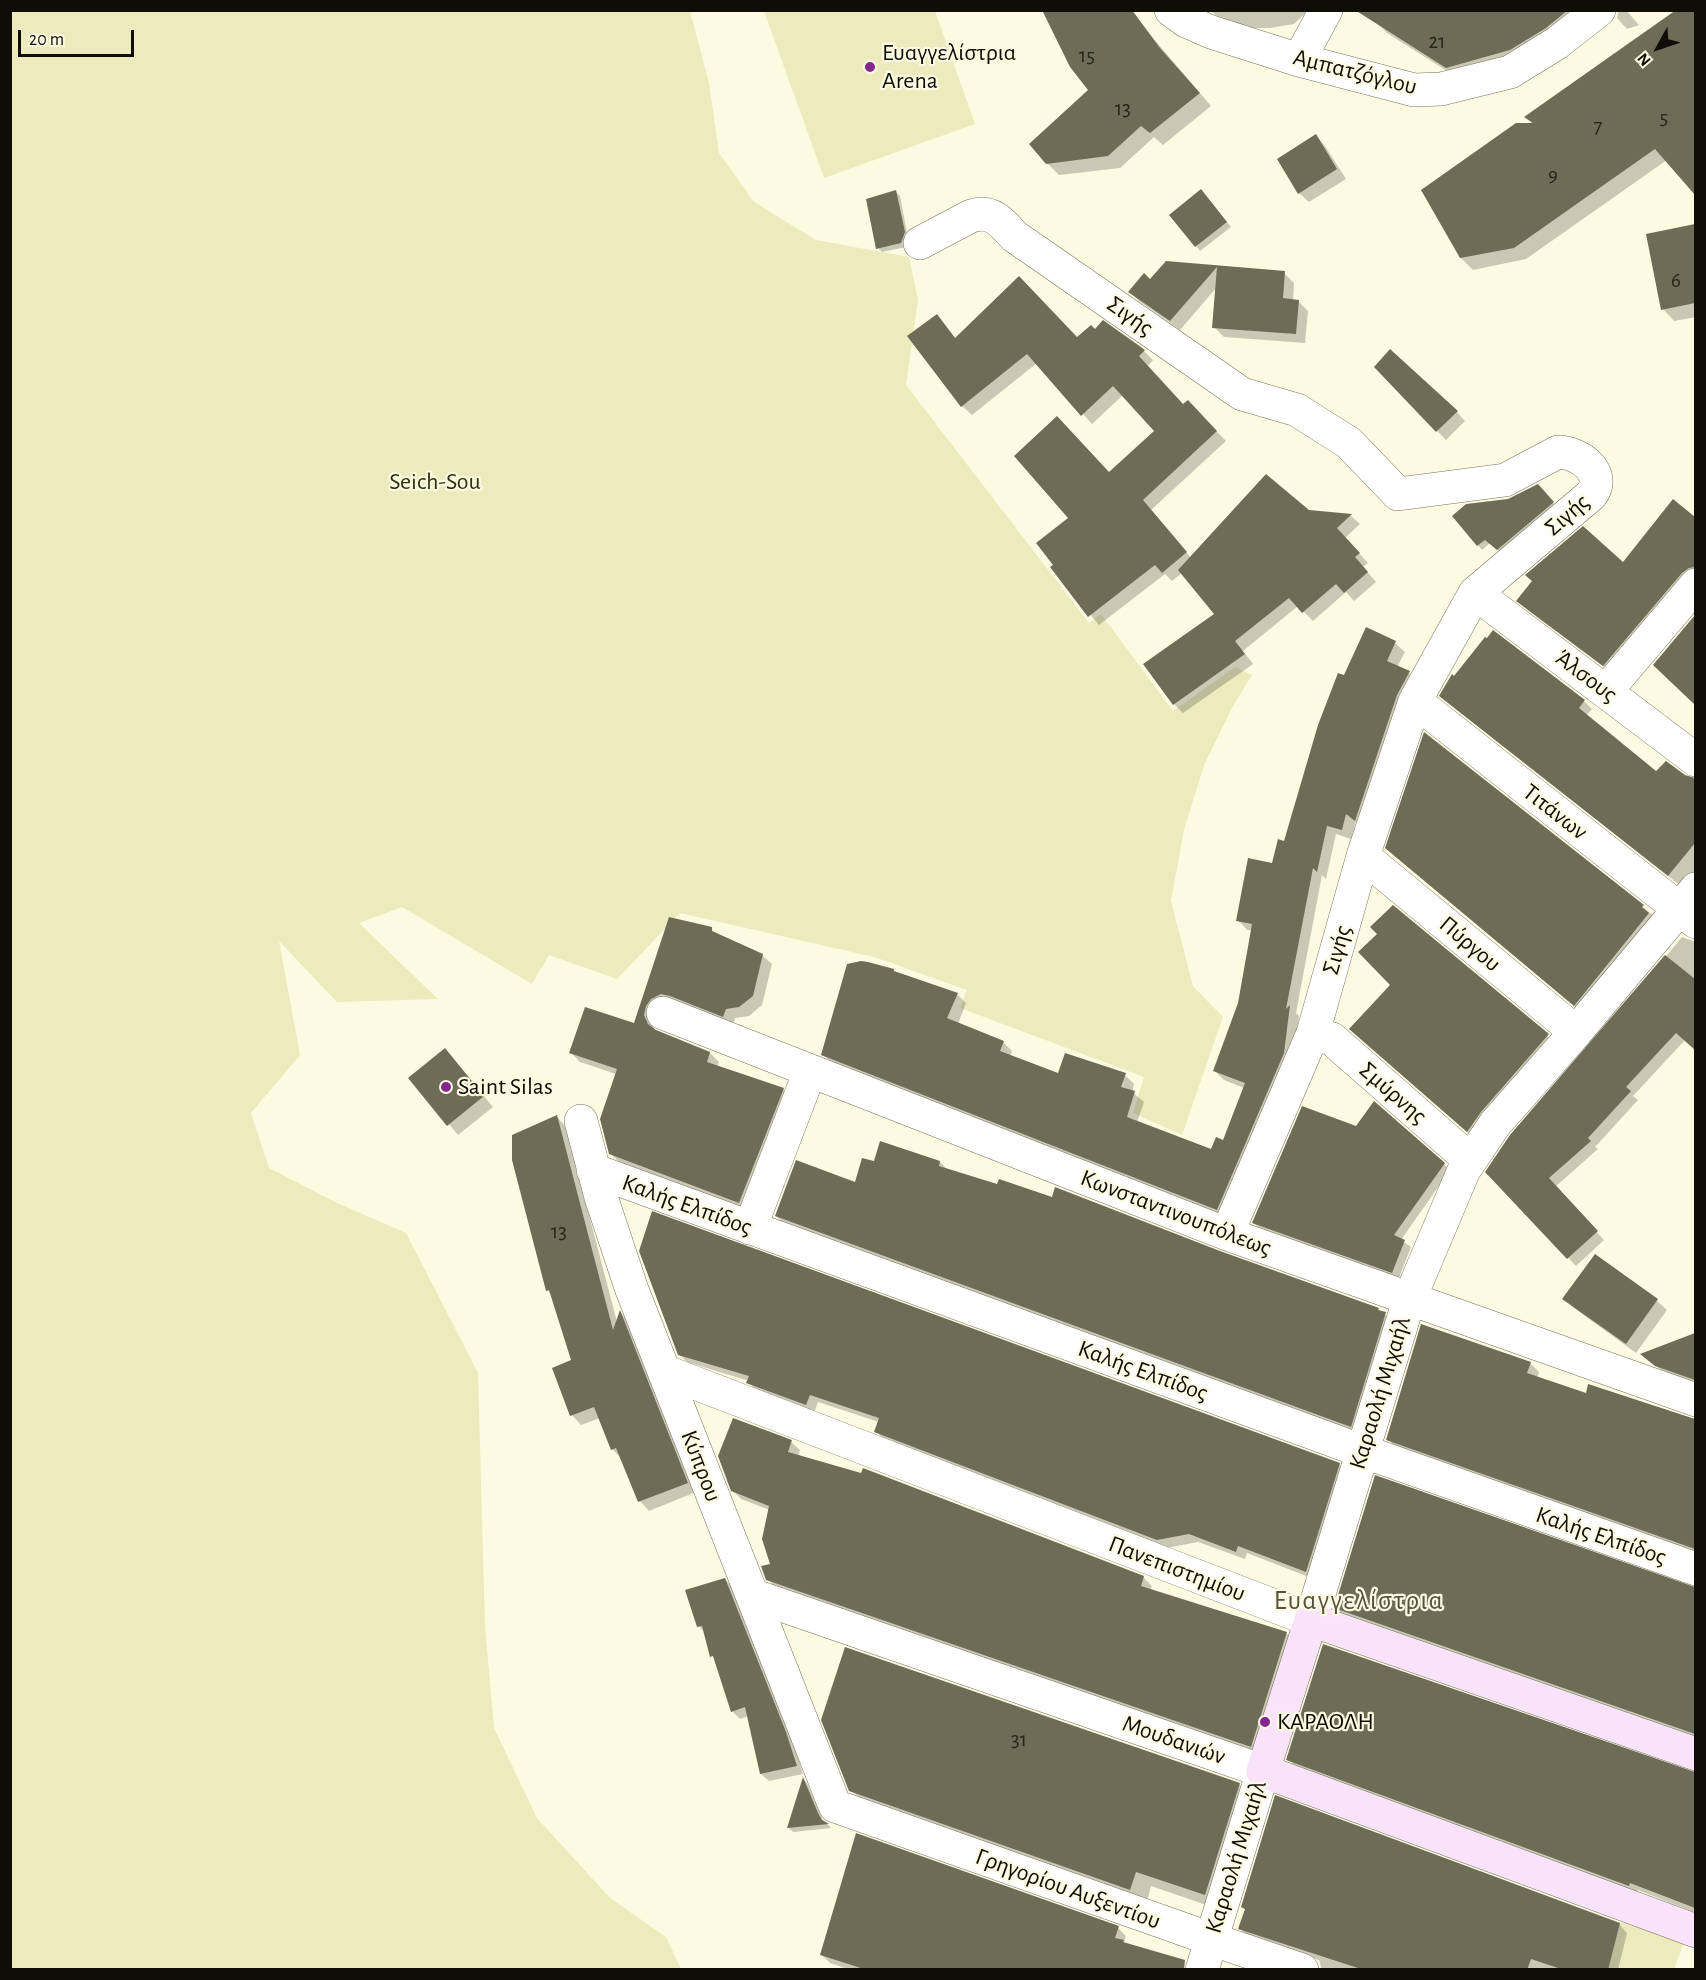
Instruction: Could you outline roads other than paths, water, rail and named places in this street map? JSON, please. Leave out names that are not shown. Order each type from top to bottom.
[{"type":"street","name":"Αμπατζόγλου","points":[[1171,10],[1186,21],[1211,32],[1299,60],[1414,90],[1441,89],[1510,72],[1557,43],[1599,10]]},
{"type":"street","points":[[1299,60],[1326,10]]},
{"type":"street","name":"Σιγής","points":[[920,243],[979,213],[994,216],[1014,236],[1242,394],[1297,410],[1349,443],[1398,494],[1506,480],[1558,452],[1567,452],[1587,464],[1594,471],[1597,480],[1596,488],[1591,495],[1476,593],[1415,701],[1363,856],[1313,1033],[1227,1234]]},
{"type":"street","points":[[1605,691],[1695,585]]},
{"type":"street","name":"Άλσους","points":[[1476,593],[1695,760]]},
{"type":"street","name":"Τιτάνων","points":[[1415,701],[1690,907]]},
{"type":"street","name":"Πύργου","points":[[1363,856],[1576,1032]]},
{"type":"street","name":"Καραολή Μιχαήλ","points":[[1206,1954],[1409,1300],[1470,1160],[1495,1124],[1690,907]]},
{"type":"street","name":"Κωνσταντινουπόλεως","points":[[663,1013],[1227,1234],[1695,1400]]},
{"type":"street","name":"Σμύρνης","points":[[1313,1033],[1332,1040],[1470,1160]]},
{"type":"street","points":[[750,1228],[810,1071]]},
{"type":"street","name":"Κύπρου","points":[[581,1121],[593,1170],[632,1290],[835,1806]]},
{"type":"street","name":"Καλής Ελπίδος","points":[[593,1170],[1362,1451],[1695,1569]]},
{"type":"street","name":"Πανεπιστημίου","points":[[664,1371],[1311,1620],[1695,1754]]},
{"type":"street","name":"Μουδανιών","points":[[752,1595],[1263,1771],[1695,1930]]},
{"type":"street","name":"Γρηγορίου Αυξεντίου","points":[[835,1806],[1206,1954],[1302,1970]]},
{"type":"place","name":"Ευαγγελίστρια Arena","points":[[870,67]]},
{"type":"place","name":"Saint Silas","points":[[446,1087]]},
{"type":"place","name":"ΚΑΡΑΟΛΗ","points":[[1265,1722]]},
{"type":"district","name":"Ευαγγελίστρια","points":[[1359,1601]]},
{"type":"park label","name":"Seich-Sou","points":[[435,482]]}]
